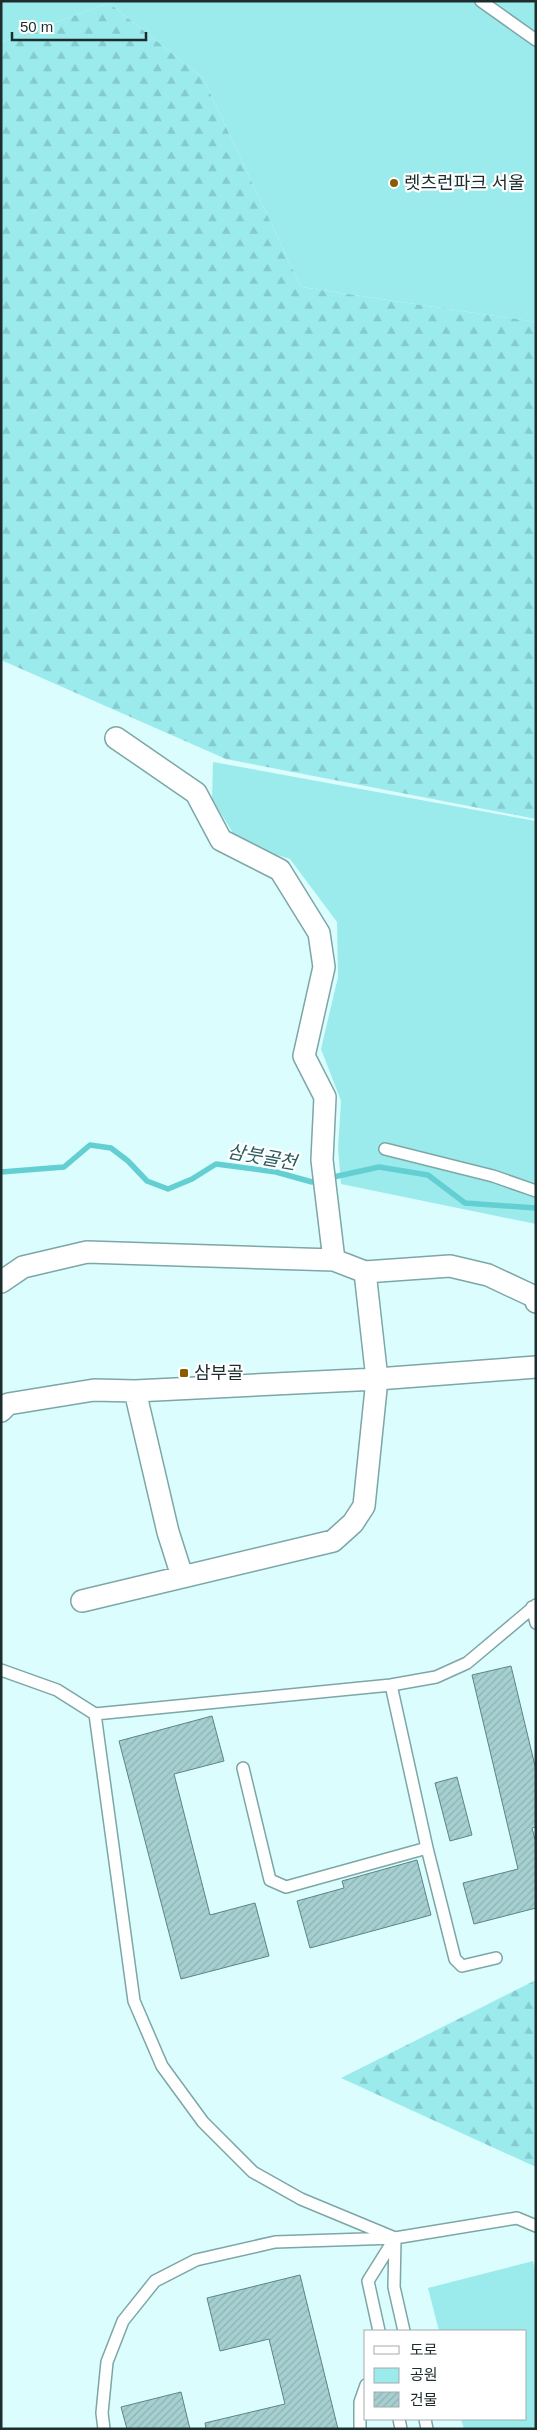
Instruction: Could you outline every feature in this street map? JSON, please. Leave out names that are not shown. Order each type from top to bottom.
[{"type":"street","points":[[116,738],[196,794],[221,840],[280,870],[319,933],[324,968],[304,1056],[325,1096],[322,1160],[324,1194],[334,1260]]},
{"type":"street","points":[[1,1282],[23,1267],[87,1252],[334,1260],[366,1272],[450,1266],[488,1275],[535,1297],[536,1302]]},
{"type":"street","points":[[82,1600],[333,1541],[353,1523],[364,1506],[377,1379],[366,1272]]},
{"type":"street","points":[[3,1403],[94,1390],[135,1391],[377,1379],[536,1366]]},
{"type":"street","points":[[135,1391],[168,1532],[182,1576]]},
{"type":"lane","points":[[481,1],[536,40]]},
{"type":"lane","points":[[385,1150],[493,1176],[536,1191]]},
{"type":"lane","points":[[534,1606],[536,1623]]},
{"type":"lane","points":[[1,1670],[57,1690],[95,1714],[391,1685],[436,1677],[468,1663],[534,1606]]},
{"type":"lane","points":[[391,1685],[427,1848],[455,1959],[462,1966],[496,1958]]},
{"type":"lane","points":[[95,1714],[134,2001],[162,2066],[202,2122],[253,2172],[302,2199],[396,2238]]},
{"type":"lane","points":[[243,1768],[270,1880],[286,1887],[427,1848]]},
{"type":"lane","points":[[104,2429],[102,2414],[107,2362],[123,2321],[155,2281],[196,2260],[275,2242],[396,2238],[517,2218],[536,2226]]},
{"type":"lane","points":[[380,2330],[368,2281],[396,2238]]},
{"type":"lane","points":[[396,2238],[394,2287],[404,2330]]},
{"type":"lane","points":[[360,2429],[360,2402],[364,2391]]},
{"type":"green space","name":"렛츠런파크 서울","points":[[1,1],[536,1],[536,322],[301,287],[203,78],[109,3],[1,42]]},
{"type":"green space","points":[[109,3],[203,78],[301,287],[536,322],[536,819],[226,759],[1,660],[1,42]]},
{"type":"green space","points":[[213,762],[536,821],[536,1224],[341,1184],[338,1148],[341,1101],[321,1049],[338,977],[337,922],[290,859],[239,843],[212,799]]},
{"type":"green space","points":[[536,1980],[536,2167],[341,2078]]},
{"type":"green space","points":[[533,2261],[536,2274],[536,2429],[464,2429],[461,2420],[527,2420],[527,2330],[439,2330],[428,2288]]},
{"type":"building","points":[[511,1666],[536,1770],[536,1827],[532,1828],[536,1843],[536,1908],[474,1924],[463,1883],[518,1869],[472,1675]]},
{"type":"building","points":[[212,1716],[224,1761],[174,1774],[210,1915],[255,1903],[269,1956],[181,1979],[119,1741]]},
{"type":"building","points":[[457,1777],[472,1835],[450,1841],[435,1783]]},
{"type":"building","points":[[417,1860],[431,1915],[310,1948],[297,1901],[344,1888],[342,1881]]},
{"type":"building","points":[[300,2275],[338,2429],[206,2429],[205,2423],[285,2404],[269,2339],[220,2351],[207,2298]]},
{"type":"building","points":[[181,2392],[190,2429],[127,2429],[121,2407]]},
{"type":"waterway","name":"삼붓골천","points":[[1,1172],[64,1167],[90,1145],[111,1148],[128,1161],[147,1181],[168,1189],[192,1179],[216,1164],[276,1172],[312,1182],[320,1180]]},
{"type":"waterway","name":"삼붓골천","points":[[329,1178],[379,1167],[428,1175],[465,1203],[536,1208]]},
{"type":"place","name":"렛츠런파크 서울","points":[[394,183]]},
{"type":"place","name":"삼부골","points":[[184,1373]]}]
